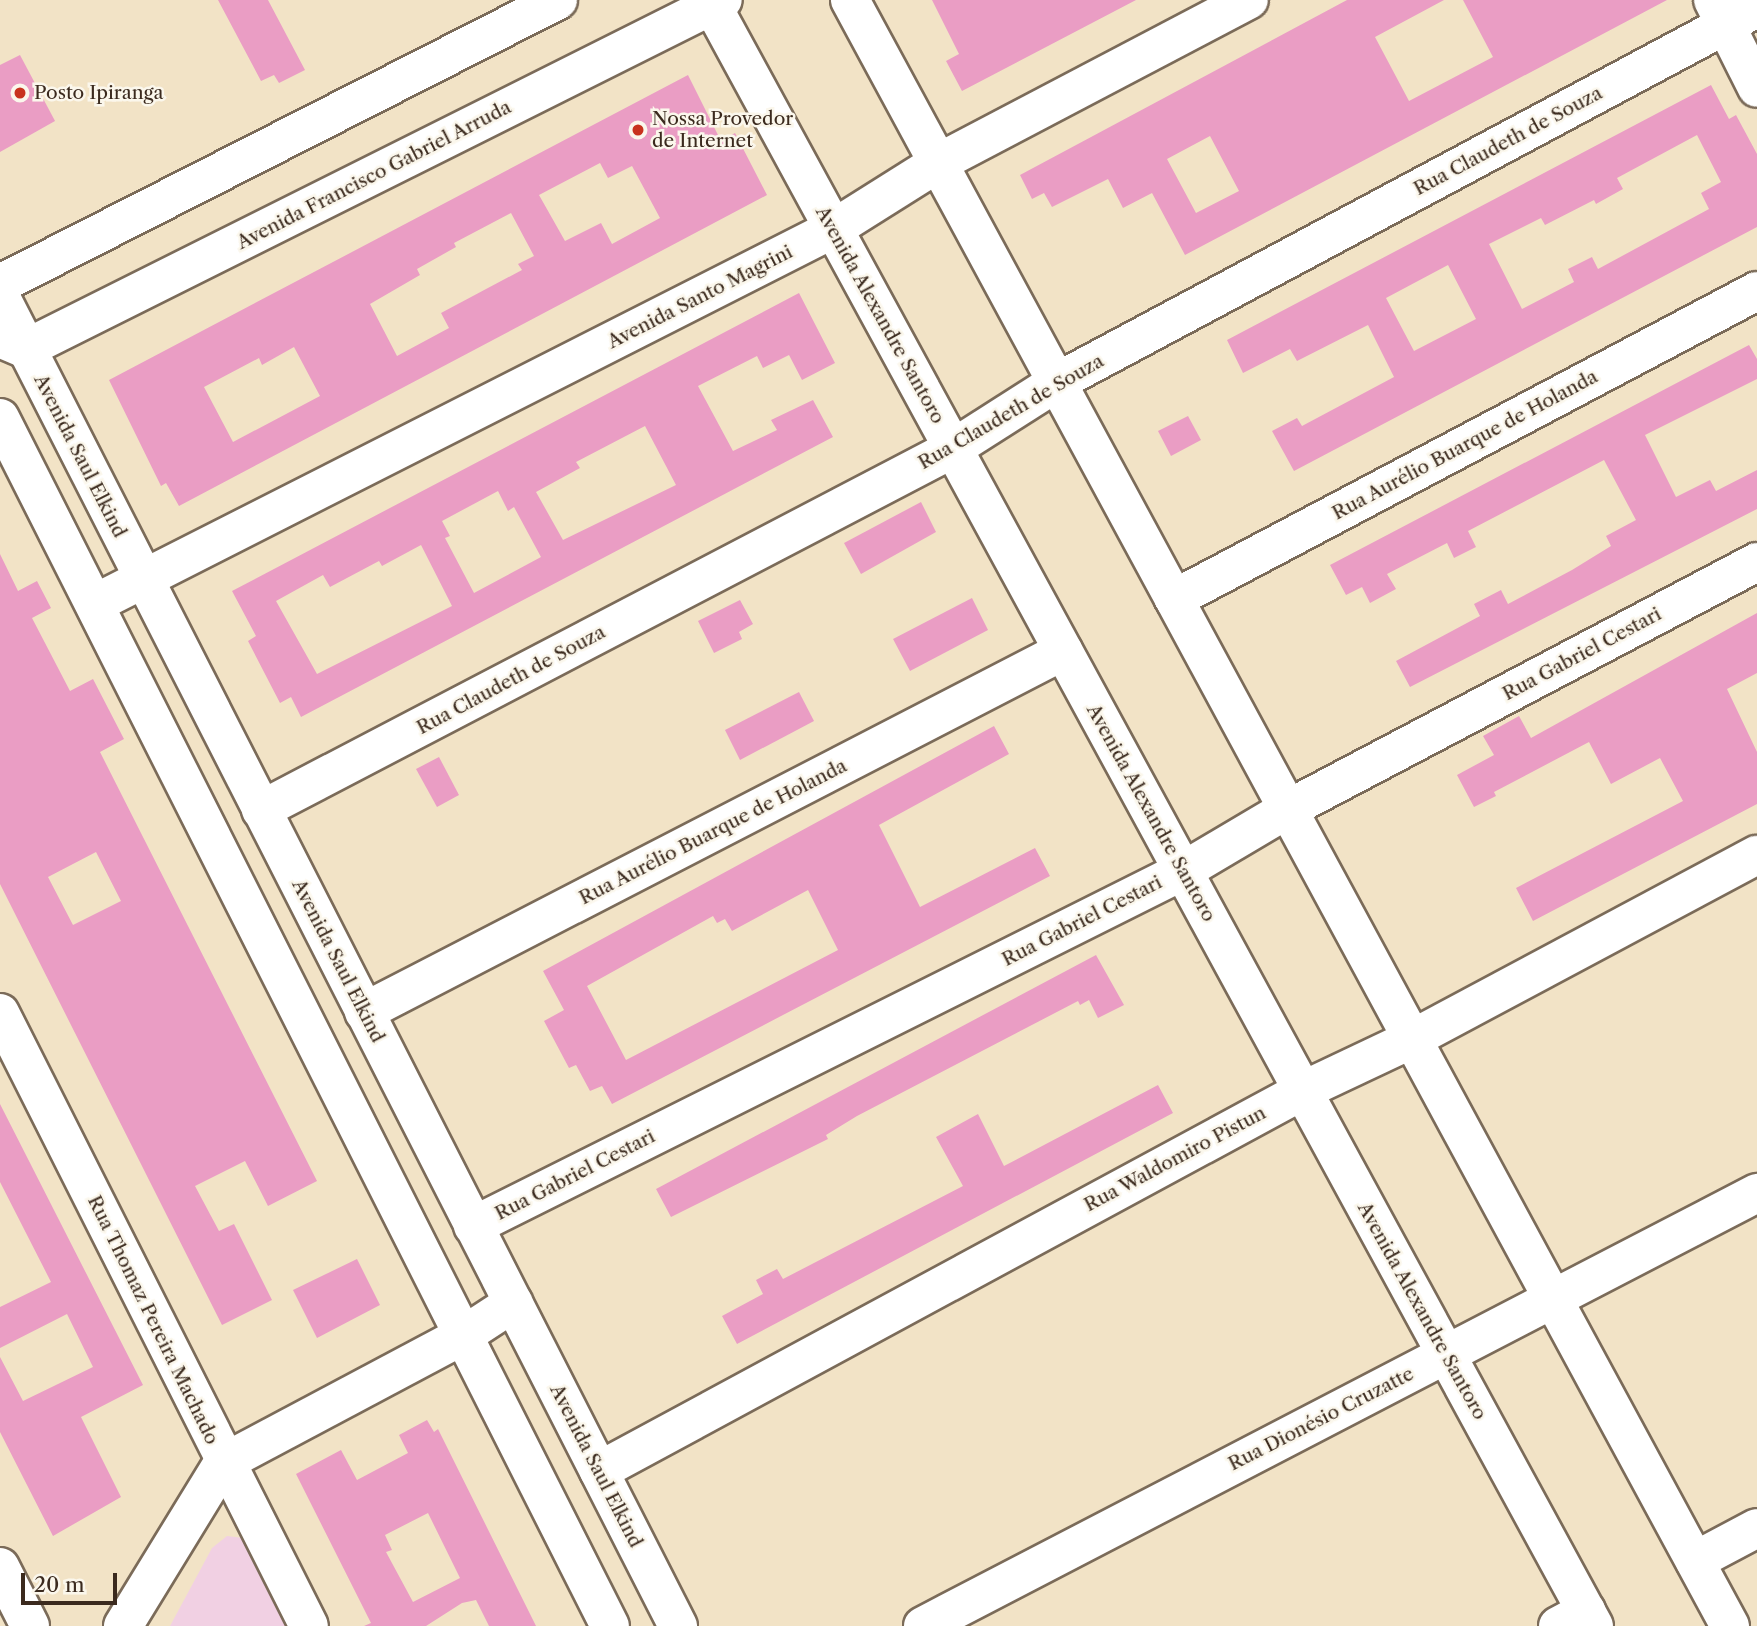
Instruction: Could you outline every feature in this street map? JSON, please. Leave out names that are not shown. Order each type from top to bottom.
[{"type":"street","points":[[0,284],[558,0]]},
{"type":"street","points":[[850,0],[1730,1626]]},
{"type":"street","name":"Avenida Santo Magrini","points":[[96,603],[833,229],[938,163],[1249,0]]},
{"type":"street","name":"Avenida Alexandre Santoro","points":[[714,2],[952,449],[1446,1355],[1579,1621]]},
{"type":"street","name":"Avenida Francisco Gabriel Arruda","points":[[13,344],[714,2]]},
{"type":"street","points":[[1732,11],[1757,88]]},
{"type":"street","name":"Rua Claudeth de Souza","points":[[261,810],[952,449],[1057,382],[1732,11]]},
{"type":"street","name":"Rua Aurélio Buarque de Holanda","points":[[1174,599],[1757,291]]},
{"type":"street","name":"Avenida Saul Elkind","points":[[0,296],[13,344],[143,580],[678,1626]]},
{"type":"street","points":[[0,418],[96,603],[610,1626]]},
{"type":"street","name":"Rua Gabriel Cestari","points":[[473,1226],[1182,871],[1288,809],[1757,562]]},
{"type":"street","name":"Rua Aurélio Buarque de Holanda","points":[[364,1012],[1063,651]]},
{"type":"street","name":"Rua Waldomiro Pistun","points":[[598,1471],[1302,1091],[1412,1039],[1757,855]]},
{"type":"street","name":"Rua Thomaz Pereira Machado","points":[[0,1013],[223,1463],[309,1626]]},
{"type":"street","name":"Rua Dionésio Cruzatte","points":[[923,1626],[1554,1301],[1757,1193]]},
{"type":"street","points":[[123,1626],[223,1463],[464,1335],[513,1303]]},
{"type":"street","points":[[1695,1561],[1757,1528]]},
{"type":"street","points":[[0,1567],[30,1626]]},
{"type":"shaded area","points":[[227,1536],[251,1539],[298,1626],[170,1626],[212,1548]]},
{"type":"building","points":[[218,0],[268,0],[305,70],[279,83],[274,75],[261,81]]},
{"type":"building","points":[[932,0],[1136,0],[962,91],[946,61],[959,54]]},
{"type":"building","points":[[1347,0],[1444,0],[1375,37],[1409,101],[1493,57],[1463,0],[1667,0],[1185,255],[1152,193],[1123,208],[1108,179],[1052,207],[1044,193],[1032,199],[1020,175]],"holes":[[[1210,136],[1239,191],[1196,213],[1167,159]]]},
{"type":"building","name":"Posto Ipiranga","points":[[20,55],[55,121],[0,152],[0,65]]},
{"type":"building","points":[[688,75],[721,141],[735,133],[767,195],[179,506],[166,483],[161,486],[109,380]],"holes":[[[600,163],[608,178],[632,166],[660,218],[612,244],[601,223],[565,241],[539,195]],[[511,213],[534,256],[518,264],[522,270],[441,313],[449,328],[397,356],[370,304],[420,275],[417,269],[456,247],[454,243]],[[294,347],[320,396],[233,442],[204,387],[259,358],[262,365]]]},
{"type":"building","points":[[1711,85],[1729,119],[1736,115],[1757,154],[1757,227],[1294,471],[1272,431],[1297,418],[1302,426],[1394,377],[1368,325],[1297,361],[1290,349],[1243,373],[1227,340]],"holes":[[[1697,135],[1721,182],[1701,193],[1709,209],[1598,269],[1592,257],[1568,269],[1574,282],[1522,309],[1489,244],[1541,218],[1545,225],[1594,200],[1596,204],[1623,189],[1617,178]],[[1448,265],[1476,319],[1414,351],[1386,298]]]},
{"type":"building","points":[[799,293],[835,363],[802,380],[789,355],[763,368],[757,356],[698,386],[733,451],[777,430],[771,420],[813,400],[833,437],[301,717],[291,697],[280,703],[248,641],[256,636],[232,591]],"holes":[[[645,426],[676,485],[563,540],[536,492],[580,468],[576,462]],[[498,491],[508,511],[514,507],[541,557],[474,593],[445,538],[450,536],[442,521]],[[421,545],[452,606],[317,674],[276,601],[323,575],[330,587],[379,561],[382,566]]]},
{"type":"building","points":[[1749,345],[1757,359],[1757,379],[1645,435],[1676,497],[1710,480],[1716,491],[1757,470],[1757,509],[1410,687],[1396,661],[1480,616],[1474,604],[1501,590],[1508,604],[1572,570],[1611,546],[1606,536],[1636,520],[1604,460],[1468,531],[1476,547],[1454,558],[1447,543],[1387,574],[1396,589],[1370,603],[1362,587],[1346,595],[1330,565]]},
{"type":"building","points":[[1188,416],[1201,440],[1171,456],[1158,431]]},
{"type":"building","points":[[921,502],[936,532],[861,574],[844,543]]},
{"type":"building","points":[[0,554],[18,591],[37,581],[51,608],[32,618],[70,691],[93,679],[124,739],[100,752],[317,1181],[268,1206],[245,1161],[195,1186],[219,1231],[234,1224],[272,1300],[222,1325],[0,884]],"holes":[[[96,852],[121,901],[73,925],[48,877]]]},
{"type":"building","points":[[972,598],[988,630],[910,671],[893,639]]},
{"type":"building","points":[[740,600],[753,624],[739,632],[742,639],[714,653],[698,621]]},
{"type":"building","points":[[1757,613],[1757,673],[1727,689],[1757,752],[1757,804],[1533,921],[1516,888],[1683,801],[1660,758],[1611,784],[1589,742],[1494,792],[1496,796],[1474,807],[1457,775],[1494,755],[1483,736],[1519,716],[1531,738]]},
{"type":"building","points":[[799,692],[814,721],[740,760],[725,730]]},
{"type":"building","points":[[994,726],[1009,754],[879,825],[920,907],[1035,848],[1050,876],[612,1104],[602,1086],[590,1091],[576,1065],[569,1068],[544,1021],[564,1010],[543,971]],"holes":[[[808,890],[838,950],[626,1060],[587,986],[713,916],[717,923],[725,919],[732,931]]]},
{"type":"building","points":[[439,757],[459,795],[437,807],[416,769]]},
{"type":"building","points":[[1096,955],[1124,1005],[1098,1018],[1089,1000],[1080,1005],[1078,1001],[857,1116],[826,1135],[828,1139],[671,1217],[656,1189]]},
{"type":"building","points":[[1158,1085],[1173,1113],[737,1344],[722,1316],[763,1294],[756,1280],[777,1269],[783,1279],[963,1186],[936,1137],[978,1114],[1004,1166]]},
{"type":"building","points":[[0,1104],[143,1385],[81,1417],[121,1497],[53,1536],[0,1432],[0,1357],[23,1401],[93,1367],[67,1314],[0,1348],[0,1307],[51,1282],[0,1182]]},
{"type":"building","points":[[357,1259],[380,1305],[317,1338],[293,1290]]},
{"type":"building","points":[[427,1420],[434,1432],[438,1429],[536,1626],[489,1626],[476,1600],[462,1603],[426,1626],[364,1626],[371,1623],[296,1474],[341,1450],[357,1480],[408,1453],[399,1435]],"holes":[[[428,1513],[460,1578],[413,1602],[386,1552],[392,1550],[385,1535]]]},
{"type":"place","name":"Posto Ipiranga","points":[[20,93]]},
{"type":"place","name":"Nossa Provedor de Internet","points":[[638,130]]}]
